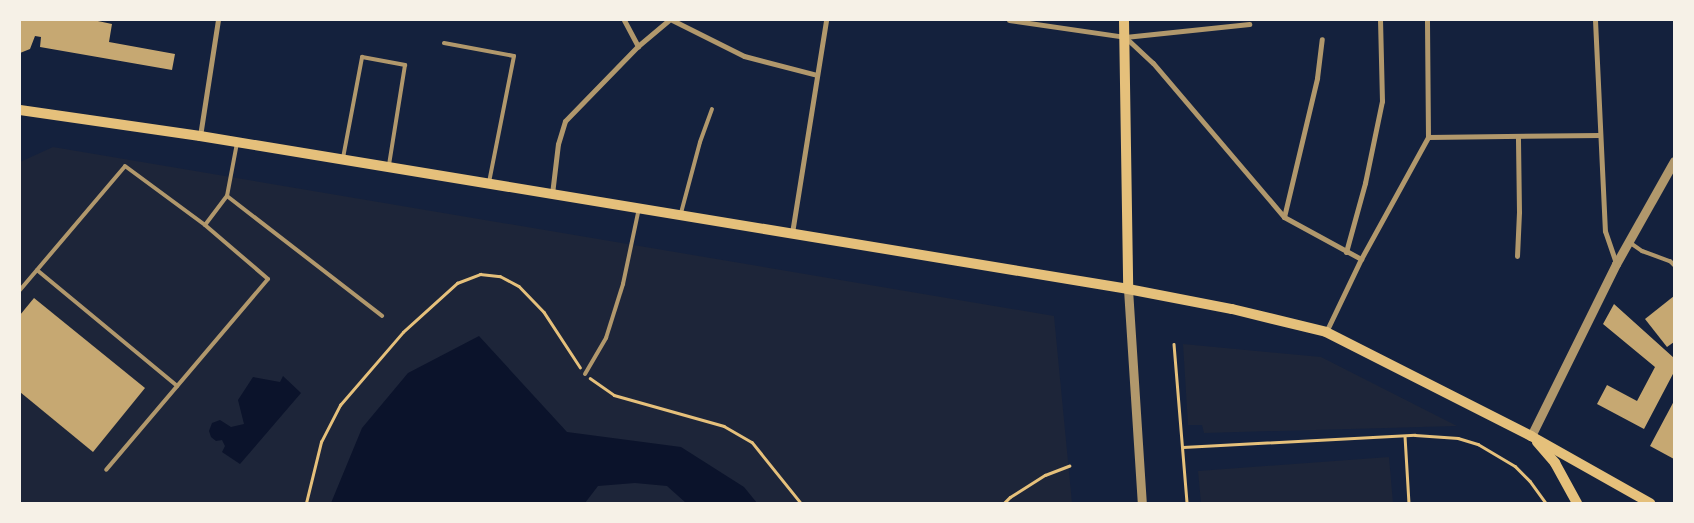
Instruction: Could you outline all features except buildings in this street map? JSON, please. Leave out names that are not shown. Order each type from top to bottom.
[{"type":"main road","points":[[1124,20],[1128,289]]},
{"type":"main road","points":[[20,110],[200,136],[639,208],[1128,289],[1232,309],[1326,332],[1531,436],[1650,503]]},
{"type":"main road","points":[[1531,436],[1555,463],[1577,503]]},
{"type":"street","points":[[200,136],[218,20]]},
{"type":"street","points":[[624,20],[638,46]]},
{"type":"street","points":[[552,194],[558,144],[565,121],[638,46],[670,20],[744,56],[817,75]]},
{"type":"street","points":[[792,234],[826,20]]},
{"type":"street","points":[[1009,20],[1125,37],[1249,24]]},
{"type":"street","points":[[1346,252],[1365,183],[1382,101],[1380,20]]},
{"type":"street","points":[[1326,332],[1361,259],[1428,137],[1427,20]]},
{"type":"street","points":[[1596,20],[1605,231],[1616,264]]},
{"type":"street","points":[[1125,37],[1152,63],[1284,217],[1361,259]]},
{"type":"street","points":[[1284,217],[1317,78],[1322,39]]},
{"type":"street","points":[[1517,256],[1519,212],[1518,136]]},
{"type":"street","points":[[1428,137],[1600,136]]},
{"type":"street","points":[[1531,436],[1616,264],[1674,162]]},
{"type":"street","points":[[1128,289],[1142,503]]},
{"type":"lane","points":[[444,43],[514,56],[488,184]]},
{"type":"lane","points":[[343,160],[362,57],[405,65],[389,168]]},
{"type":"lane","points":[[680,215],[700,142],[712,109]]},
{"type":"lane","points":[[205,225],[227,196],[237,143]]},
{"type":"lane","points":[[20,290],[125,166],[205,225],[268,279],[106,470]]},
{"type":"lane","points":[[227,196],[382,316]]},
{"type":"lane","points":[[585,374],[606,338],[623,284],[639,208]]},
{"type":"lane","points":[[1629,242],[1642,251],[1672,259],[1674,265]]},
{"type":"lane","points":[[37,270],[177,386]]},
{"type":"lane","points":[[20,282],[24,285]]},
{"type":"path","points":[[306,503],[321,442],[340,405],[403,332],[457,283],[480,274],[500,276],[519,286],[544,312],[585,374],[614,395],[724,426],[752,442],[801,503]]},
{"type":"path","points":[[1174,344],[1187,503]]},
{"type":"path","points":[[1182,448],[1405,436],[1437,435],[1458,438],[1478,444],[1515,466],[1530,481],[1546,503]]},
{"type":"path","points":[[1405,436],[1409,503]]},
{"type":"path","points":[[1004,503],[1045,474],[1069,466]]},
{"type":"shaded area","points":[[53,147],[1054,316],[1072,503],[20,503],[20,162]]},
{"type":"shaded area","points":[[479,336],[567,432],[681,447],[744,487],[757,503],[686,503],[667,486],[635,483],[598,486],[585,503],[331,503],[362,428],[408,373]]},
{"type":"shaded area","points":[[1183,344],[1321,357],[1457,426],[1204,433],[1202,425],[1188,425]]},
{"type":"shaded area","points":[[283,376],[301,393],[240,464],[222,452],[225,446],[222,440],[216,441],[211,437],[209,431],[212,423],[220,420],[231,427],[244,424],[238,400],[253,377],[280,382]]},
{"type":"shaded area","points":[[1389,457],[1393,503],[1201,503],[1198,471]]}]
